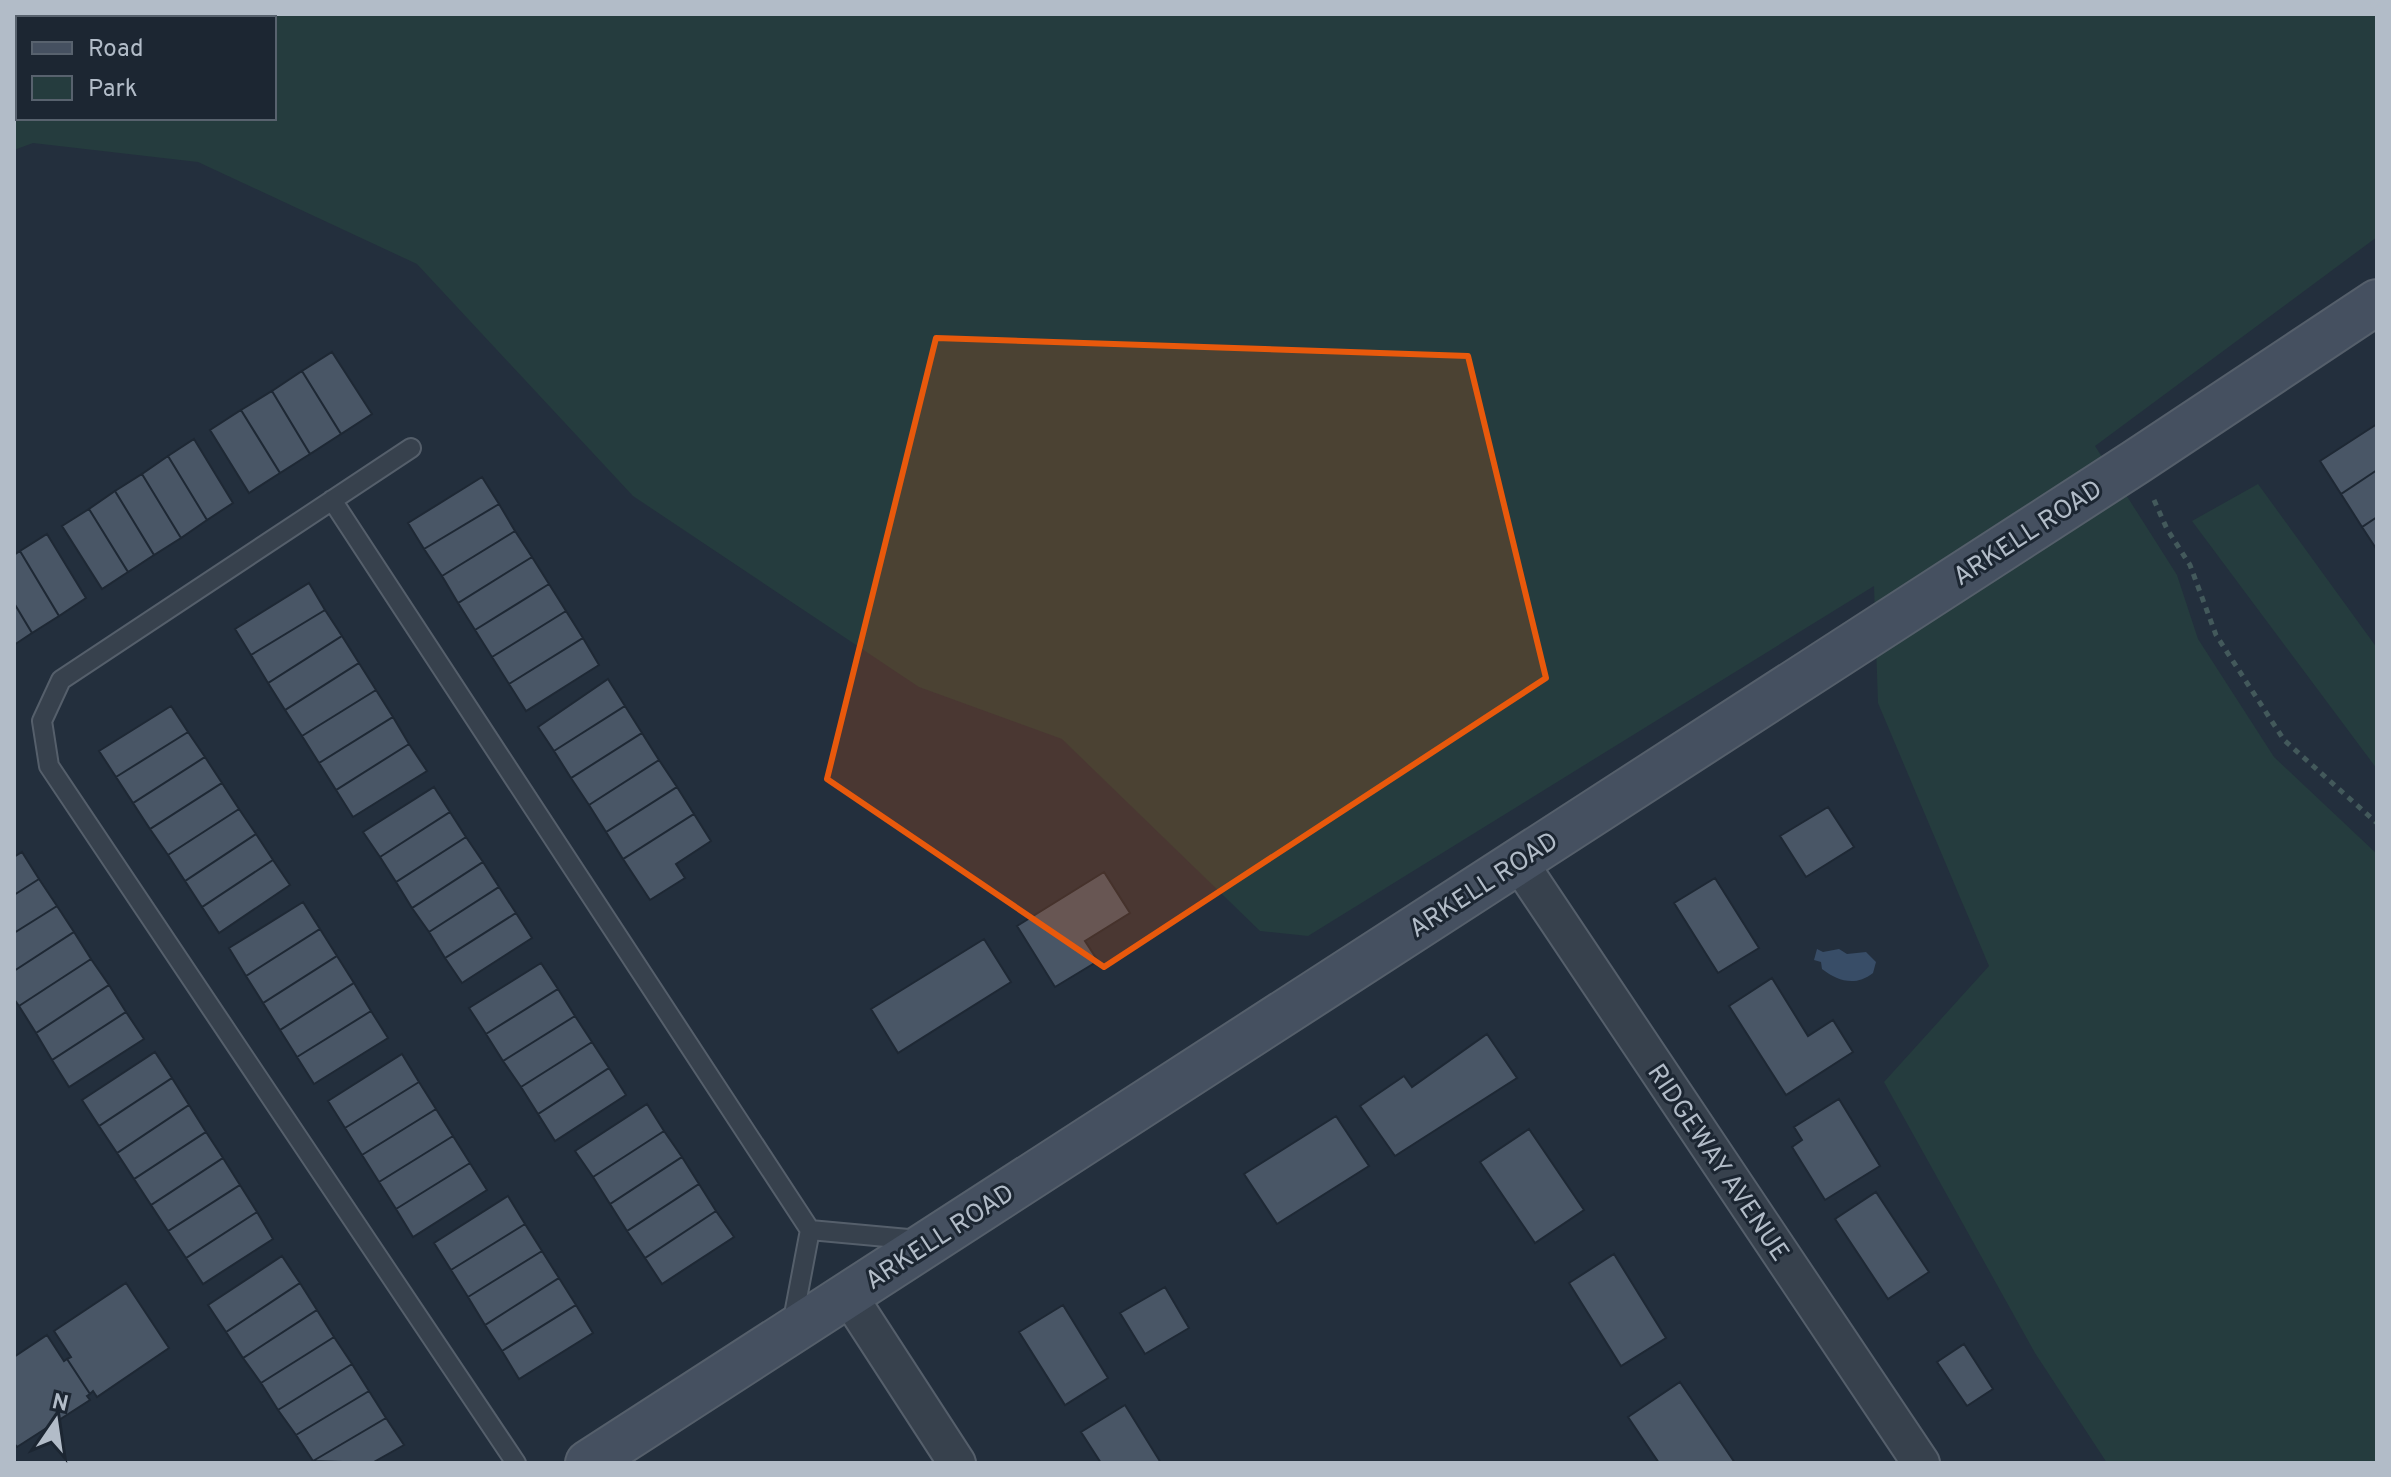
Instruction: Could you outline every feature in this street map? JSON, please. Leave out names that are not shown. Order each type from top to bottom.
[{"type":"main road","name":"ARKELL ROAD","points":[[588,1463],[2375,308]]},
{"type":"street","name":"RIDGEWAY AVENUE","points":[[1518,861],[1921,1463]]},
{"type":"street","points":[[848,1295],[957,1463]]},
{"type":"lane","points":[[411,448],[61,680],[42,721],[49,766],[516,1463]]},
{"type":"lane","points":[[332,500],[810,1230],[791,1331]]},
{"type":"lane","points":[[810,1230],[931,1241]]},
{"type":"path","points":[[2154,499],[2167,529],[2190,565],[2216,635],[2284,740],[2377,823]]},
{"type":"highlighted area","points":[[936,338],[1468,356],[1546,678],[1104,967],[827,779]]},
{"type":"green space","points":[[14,14],[2377,14],[2377,237],[2095,446],[2177,575],[2198,639],[2274,757],[2377,854],[2377,1463],[2107,1463],[2035,1353],[1884,1082],[1989,966],[1878,703],[1874,586],[1308,936],[1260,931],[1062,739],[919,687],[633,496],[417,264],[198,162],[33,143],[14,150]]},
{"type":"green space","points":[[2258,484],[2377,648],[2377,769],[2192,521]]},
{"type":"water","points":[[1817,949],[1823,952],[1839,949],[1847,954],[1866,952],[1876,962],[1873,973],[1853,981],[1834,977],[1822,969],[1821,962],[1814,960]]},
{"type":"building","points":[[332,352],[372,414],[341,434],[302,371]]},
{"type":"building","points":[[302,371],[341,434],[310,454],[272,391]]},
{"type":"building","points":[[272,391],[310,454],[280,473],[241,410]]},
{"type":"building","points":[[241,410],[280,473],[249,493],[210,430]]},
{"type":"building","points":[[2377,424],[2377,470],[2341,494],[2320,461]]},
{"type":"building","points":[[194,439],[233,503],[207,520],[168,456]]},
{"type":"building","points":[[168,456],[207,520],[181,538],[142,474]]},
{"type":"building","points":[[2377,470],[2377,517],[2362,527],[2341,494]]},
{"type":"building","points":[[142,474],[181,538],[154,555],[115,491]]},
{"type":"building","points":[[482,477],[499,504],[424,549],[408,523]]},
{"type":"building","points":[[115,491],[154,555],[128,572],[89,509]]},
{"type":"building","points":[[499,504],[515,531],[442,576],[424,549]]},
{"type":"building","points":[[89,509],[128,572],[102,589],[62,526]]},
{"type":"building","points":[[2377,517],[2377,550],[2362,527]]},
{"type":"building","points":[[515,531],[532,557],[458,603],[442,576]]},
{"type":"building","points":[[47,534],[86,598],[59,616],[20,551]]},
{"type":"building","points":[[20,551],[59,616],[32,633],[14,603],[14,555]]},
{"type":"building","points":[[532,557],[549,584],[475,630],[458,603]]},
{"type":"building","points":[[309,583],[325,610],[251,655],[235,629]]},
{"type":"building","points":[[549,584],[566,611],[492,657],[475,630]]},
{"type":"building","points":[[14,603],[32,633],[14,645]]},
{"type":"building","points":[[325,610],[342,636],[268,683],[251,655]]},
{"type":"building","points":[[566,611],[583,638],[509,684],[492,657]]},
{"type":"building","points":[[342,636],[359,663],[285,710],[268,683]]},
{"type":"building","points":[[583,638],[599,665],[526,711],[509,684]]},
{"type":"building","points":[[359,663],[376,690],[302,736],[285,710]]},
{"type":"building","points":[[608,679],[625,706],[554,751],[538,727]]},
{"type":"building","points":[[376,690],[393,717],[319,763],[302,736]]},
{"type":"building","points":[[171,706],[188,732],[116,777],[99,751]]},
{"type":"building","points":[[625,706],[642,733],[571,778],[554,751]]},
{"type":"building","points":[[393,717],[409,744],[336,790],[319,763]]},
{"type":"building","points":[[188,732],[205,757],[133,803],[116,777]]},
{"type":"building","points":[[642,733],[659,760],[589,805],[571,778]]},
{"type":"building","points":[[409,744],[427,771],[353,817],[336,790]]},
{"type":"building","points":[[205,757],[222,783],[150,829],[133,803]]},
{"type":"building","points":[[659,760],[677,787],[606,832],[589,805]]},
{"type":"building","points":[[222,783],[239,809],[168,855],[150,829]]},
{"type":"building","points":[[434,787],[450,812],[380,857],[363,832]]},
{"type":"building","points":[[677,787],[694,814],[623,859],[606,832]]},
{"type":"building","points":[[1828,807],[1854,847],[1806,877],[1780,836]]},
{"type":"building","points":[[239,809],[256,834],[185,881],[168,855]]},
{"type":"building","points":[[450,812],[466,837],[396,882],[380,857]]},
{"type":"building","points":[[694,814],[711,841],[676,864],[685,878],[650,900],[623,859]]},
{"type":"building","points":[[256,834],[273,860],[202,907],[185,881]]},
{"type":"building","points":[[466,837],[483,862],[412,908],[396,882]]},
{"type":"building","points":[[22,852],[39,879],[14,895],[14,857]]},
{"type":"building","points":[[273,860],[290,885],[219,933],[202,907]]},
{"type":"building","points":[[483,862],[499,887],[429,932],[412,908]]},
{"type":"building","points":[[1104,872],[1130,913],[1085,941],[1098,961],[1055,987],[1017,926]]},
{"type":"building","points":[[1715,878],[1759,948],[1718,973],[1674,903]]},
{"type":"building","points":[[39,879],[57,906],[14,933],[14,895]]},
{"type":"building","points":[[499,887],[516,913],[445,958],[429,932]]},
{"type":"building","points":[[303,902],[320,929],[246,976],[229,948]]},
{"type":"building","points":[[57,906],[74,932],[14,971],[14,933]]},
{"type":"building","points":[[516,913],[532,938],[462,983],[445,958]]},
{"type":"building","points":[[320,929],[337,956],[263,1003],[246,976]]},
{"type":"building","points":[[74,932],[91,959],[19,1006],[14,999],[14,971]]},
{"type":"building","points":[[984,939],[1011,982],[898,1053],[871,1009]]},
{"type":"building","points":[[337,956],[354,983],[280,1030],[263,1003]]},
{"type":"building","points":[[91,959],[109,985],[36,1033],[19,1006]]},
{"type":"building","points":[[541,963],[558,989],[486,1034],[469,1008]]},
{"type":"building","points":[[1772,978],[1808,1036],[1833,1020],[1853,1052],[1786,1095],[1729,1006]]},
{"type":"building","points":[[354,983],[371,1011],[297,1057],[280,1030]]},
{"type":"building","points":[[109,985],[126,1012],[52,1060],[36,1033]]},
{"type":"building","points":[[558,989],[575,1016],[503,1061],[486,1034]]},
{"type":"building","points":[[371,1011],[388,1038],[314,1084],[297,1057]]},
{"type":"building","points":[[126,1012],[144,1039],[69,1087],[52,1060]]},
{"type":"building","points":[[575,1016],[592,1042],[521,1087],[503,1061]]},
{"type":"building","points":[[1487,1034],[1517,1078],[1395,1156],[1360,1106],[1404,1076],[1412,1087]]},
{"type":"building","points":[[592,1042],[609,1068],[538,1114],[521,1087]]},
{"type":"building","points":[[155,1052],[172,1078],[99,1126],[82,1100]]},
{"type":"building","points":[[402,1054],[419,1082],[345,1128],[328,1101]]},
{"type":"building","points":[[609,1068],[626,1095],[555,1141],[538,1114]]},
{"type":"building","points":[[172,1078],[189,1105],[117,1153],[99,1126]]},
{"type":"building","points":[[419,1082],[436,1109],[362,1155],[345,1128]]},
{"type":"building","points":[[1839,1099],[1880,1166],[1825,1200],[1792,1147],[1802,1140],[1794,1127]]},
{"type":"building","points":[[647,1104],[664,1131],[593,1177],[575,1151]]},
{"type":"building","points":[[189,1105],[206,1132],[134,1179],[117,1153]]},
{"type":"building","points":[[436,1109],[453,1136],[379,1182],[362,1155]]},
{"type":"building","points":[[1336,1116],[1369,1166],[1277,1224],[1244,1174]]},
{"type":"building","points":[[1529,1129],[1584,1210],[1535,1243],[1480,1162]]},
{"type":"building","points":[[664,1131],[682,1157],[610,1204],[593,1177]]},
{"type":"building","points":[[206,1132],[223,1158],[151,1205],[134,1179]]},
{"type":"building","points":[[453,1136],[470,1163],[396,1209],[379,1182]]},
{"type":"building","points":[[682,1157],[699,1184],[627,1231],[610,1204]]},
{"type":"building","points":[[223,1158],[240,1185],[168,1231],[151,1205]]},
{"type":"building","points":[[470,1163],[487,1190],[413,1237],[396,1209]]},
{"type":"building","points":[[699,1184],[716,1211],[645,1258],[627,1231]]},
{"type":"building","points":[[240,1185],[257,1212],[186,1258],[168,1231]]},
{"type":"building","points":[[1876,1192],[1929,1272],[1888,1299],[1835,1219]]},
{"type":"building","points":[[508,1196],[525,1224],[451,1270],[434,1243]]},
{"type":"building","points":[[716,1211],[734,1237],[662,1284],[645,1258]]},
{"type":"building","points":[[257,1212],[273,1239],[203,1284],[186,1258]]},
{"type":"building","points":[[525,1224],[542,1251],[468,1297],[451,1270]]},
{"type":"building","points":[[542,1251],[559,1278],[485,1325],[468,1297]]},
{"type":"building","points":[[1614,1254],[1666,1338],[1621,1366],[1569,1283]]},
{"type":"building","points":[[282,1256],[300,1283],[226,1332],[208,1305]]},
{"type":"building","points":[[559,1278],[576,1305],[502,1351],[485,1325]]},
{"type":"building","points":[[126,1283],[169,1348],[97,1397],[93,1391],[90,1394],[67,1359],[71,1357],[54,1331]]},
{"type":"building","points":[[300,1283],[317,1310],[243,1358],[226,1332]]},
{"type":"building","points":[[1165,1287],[1189,1328],[1145,1354],[1120,1313]]},
{"type":"building","points":[[576,1305],[593,1333],[519,1379],[502,1351]]},
{"type":"building","points":[[1063,1305],[1108,1378],[1065,1405],[1019,1332]]},
{"type":"building","points":[[317,1310],[334,1337],[261,1383],[243,1358]]},
{"type":"building","points":[[47,1335],[64,1361],[67,1359],[90,1394],[87,1396],[90,1400],[17,1447],[14,1443],[14,1357]]},
{"type":"building","points":[[334,1337],[352,1364],[278,1410],[261,1383]]},
{"type":"building","points":[[1964,1344],[1993,1389],[1967,1406],[1937,1362]]},
{"type":"building","points":[[352,1364],[369,1391],[296,1435],[278,1410]]},
{"type":"building","points":[[1680,1382],[1735,1463],[1659,1463],[1628,1417]]},
{"type":"building","points":[[369,1391],[386,1418],[313,1461],[296,1435]]},
{"type":"building","points":[[1125,1405],[1161,1463],[1101,1463],[1081,1432]]},
{"type":"building","points":[[386,1418],[404,1445],[372,1463],[313,1461]]}]
